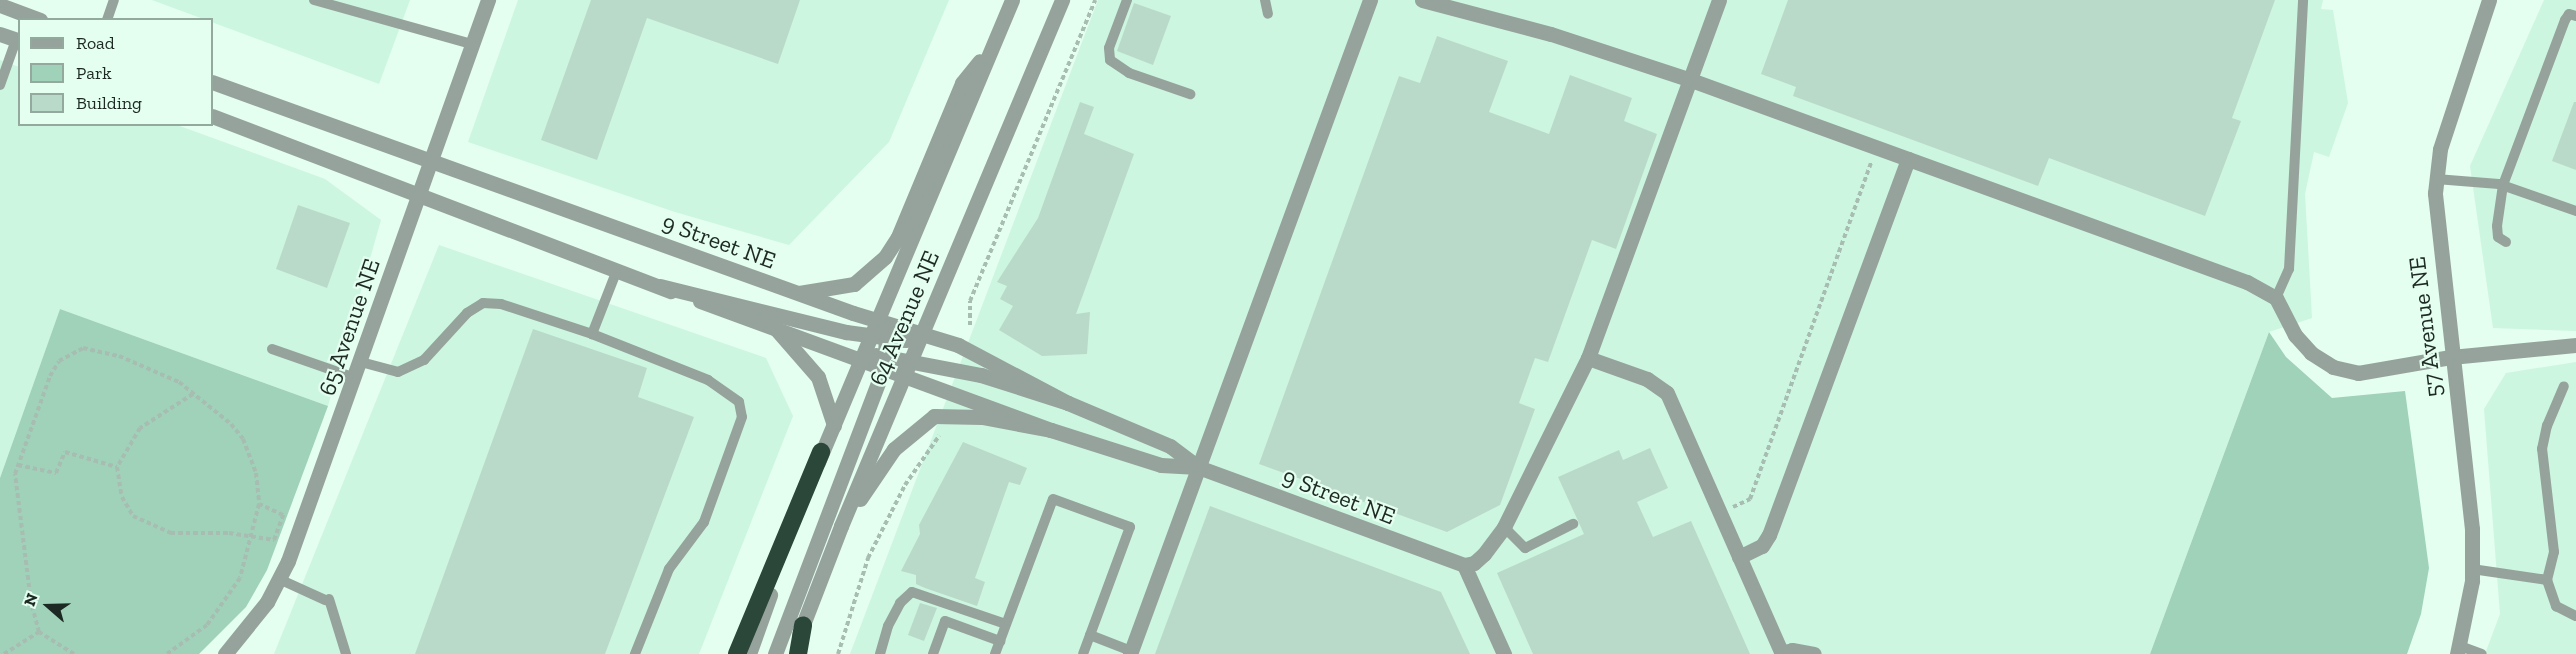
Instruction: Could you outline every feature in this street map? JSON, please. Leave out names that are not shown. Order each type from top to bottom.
[{"type":"highway","points":[[737,654],[821,452]]},
{"type":"highway","points":[[798,654],[803,625]]},
{"type":"street","name":"65 Avenue NE","points":[[225,654],[267,602],[279,579],[361,362],[488,0]]},
{"type":"street","name":"64 Avenue NE","points":[[749,654],[821,452],[1012,0]]},
{"type":"street","name":"64 Avenue NE","points":[[792,654],[841,526],[1062,0]]},
{"type":"street","points":[[1131,652],[1370,0]]},
{"type":"street","points":[[1422,0],[1551,34],[1691,80],[2247,282],[2277,298],[2295,335],[2311,353],[2333,367],[2358,373],[2451,357],[2576,345]]},
{"type":"street","points":[[1504,654],[1464,565],[1474,563],[1484,554],[1504,526],[1588,358],[1719,0]]},
{"type":"street","name":"57 Avenue NE","points":[[2458,650],[2472,569],[2472,529],[2436,229],[2436,179],[2439,149],[2489,0]]},
{"type":"street","points":[[0,5],[35,18]]},
{"type":"street","points":[[0,34],[18,41]]},
{"type":"street","points":[[799,293],[854,284],[885,257],[897,237],[962,83],[990,50]]},
{"type":"street","name":"9 Street NE","points":[[213,82],[799,293],[877,320],[922,332],[976,354],[1068,403],[1170,446],[1198,467],[1464,565]]},
{"type":"street","points":[[213,116],[418,196],[860,359],[874,354],[885,362],[908,368],[981,375],[1068,403]]},
{"type":"street","points":[[1739,557],[1762,546],[1769,535],[1908,159]]},
{"type":"street","points":[[660,286],[870,335],[904,340],[922,332]]},
{"type":"street","points":[[776,654],[885,362],[886,337],[877,320]]},
{"type":"street","points":[[777,330],[818,377],[834,425]]},
{"type":"street","points":[[1588,358],[1647,379],[1667,393],[1781,653],[1792,650],[1814,654]]},
{"type":"street","name":"9 Street NE","points":[[908,368],[1051,430],[1161,465],[1198,467]]},
{"type":"street","points":[[841,526],[894,449],[934,416],[982,417],[1051,430]]},
{"type":"lane","points":[[108,18],[114,0]]},
{"type":"lane","points":[[314,0],[472,44]]},
{"type":"lane","points":[[1127,0],[1109,48],[1110,60],[1129,72],[1190,94]]},
{"type":"lane","points":[[1265,0],[1268,14]]},
{"type":"lane","points":[[2277,298],[2289,269],[2303,0]]},
{"type":"lane","points":[[2506,242],[2498,237],[2497,226],[2503,185],[2565,20],[2569,14],[2576,16]]},
{"type":"lane","points":[[0,85],[18,41]]},
{"type":"lane","points":[[2436,179],[2503,185],[2576,211]]},
{"type":"lane","points":[[592,334],[617,270]]},
{"type":"lane","points":[[361,362],[398,372],[424,360],[467,313],[483,303],[501,304],[592,334],[708,380],[739,402],[742,417],[704,522],[669,569],[635,654]]},
{"type":"lane","points":[[272,349],[355,378]]},
{"type":"lane","points":[[2564,386],[2547,426],[2542,449],[2554,552],[2547,580],[2556,606],[2576,616]]},
{"type":"lane","points":[[995,654],[1053,499],[1130,527],[1083,654]]},
{"type":"lane","points":[[1504,526],[1525,548],[1573,524]]},
{"type":"lane","points":[[2472,569],[2547,580]]},
{"type":"lane","points":[[279,579],[327,599],[346,654]]},
{"type":"lane","points":[[880,654],[888,626],[900,603],[912,592],[1006,624]]},
{"type":"lane","points":[[933,654],[945,621],[1000,641]]},
{"type":"lane","points":[[1090,635],[1131,652]]},
{"type":"lane","points":[[2458,650],[2482,654]]},
{"type":"path","points":[[970,325],[970,301],[1095,0]]},
{"type":"path","points":[[1720,515],[1750,499],[1876,147]]},
{"type":"path","points":[[74,654],[39,632],[15,490],[18,465],[50,376],[58,361],[70,352],[95,349],[160,371],[216,410],[243,439],[256,473],[259,504],[240,578],[223,607],[188,642],[167,654]]},
{"type":"path","points":[[194,394],[140,428],[117,467],[122,497],[133,516],[149,526],[171,533],[251,535],[274,540],[284,515],[259,504]]},
{"type":"path","points":[[838,654],[868,558],[904,485],[943,431]]},
{"type":"path","points":[[18,465],[56,473],[65,452],[117,467]]},
{"type":"path","points":[[4,654],[39,632]]},
{"type":"shaded area","points":[[152,0],[410,0],[379,84],[213,23],[213,18],[201,18]]},
{"type":"shaded area","points":[[518,0],[949,0],[889,142],[789,245],[675,212],[468,142]]},
{"type":"shaded area","points":[[1098,0],[2323,0],[2321,9],[2333,10],[2348,103],[2329,157],[2314,152],[2305,194],[2312,318],[2269,332],[2150,654],[850,654]]},
{"type":"shaded area","points":[[2544,0],[2576,0],[2576,331],[2493,328],[2470,166]]},
{"type":"shaded area","points":[[0,60],[18,67],[18,126],[180,126],[325,179],[381,220],[328,406],[60,309],[0,478]]},
{"type":"shaded area","points":[[439,245],[766,358],[793,416],[699,654],[274,654]]},
{"type":"shaded area","points":[[2576,362],[2576,654],[2485,654],[2500,614],[2484,409],[2506,373]]},
{"type":"green space","points":[[60,309],[328,406],[267,570],[246,607],[199,654],[0,654],[0,478]]},
{"type":"green space","points":[[2269,332],[2286,357],[2332,398],[2405,391],[2429,568],[2421,614],[2407,654],[2150,654]]},
{"type":"building","points":[[591,0],[800,0],[778,64],[647,18],[597,160],[541,140]]},
{"type":"building","points":[[1788,0],[2275,0],[2232,118],[2241,121],[2205,216],[2049,158],[2038,186],[1793,96],[1796,87],[1761,74]]},
{"type":"building","points":[[1134,3],[1171,16],[1153,65],[1117,51]]},
{"type":"building","points":[[1437,36],[1508,61],[1489,112],[1549,134],[1570,75],[1632,98],[1624,121],[1657,134],[1616,249],[1592,240],[1548,362],[1535,358],[1519,403],[1535,409],[1500,505],[1447,532],[1259,464],[1399,76],[1420,83]]},
{"type":"building","points":[[1080,102],[1094,107],[1084,134],[1134,154],[1076,314],[1090,312],[1087,354],[1042,356],[999,330],[1013,306],[1000,299],[1007,286],[997,282],[1038,218]]},
{"type":"building","points":[[2574,102],[2576,102],[2576,170],[2552,161]]},
{"type":"building","points":[[298,205],[350,223],[327,288],[276,269]]},
{"type":"building","points":[[533,329],[647,368],[638,397],[694,417],[605,654],[415,654]]},
{"type":"building","points":[[963,442],[1027,468],[1020,485],[1009,482],[975,578],[985,582],[977,606],[916,584],[916,575],[901,571],[920,534],[919,525]]},
{"type":"building","points":[[1650,448],[1668,488],[1637,502],[1653,537],[1691,521],[1750,654],[1533,654],[1497,573],[1584,534],[1558,477],[1619,450],[1623,460]]},
{"type":"building","points":[[1210,506],[1441,592],[1470,654],[1155,654]]},
{"type":"building","points":[[920,603],[937,608],[924,641],[908,635]]}]
